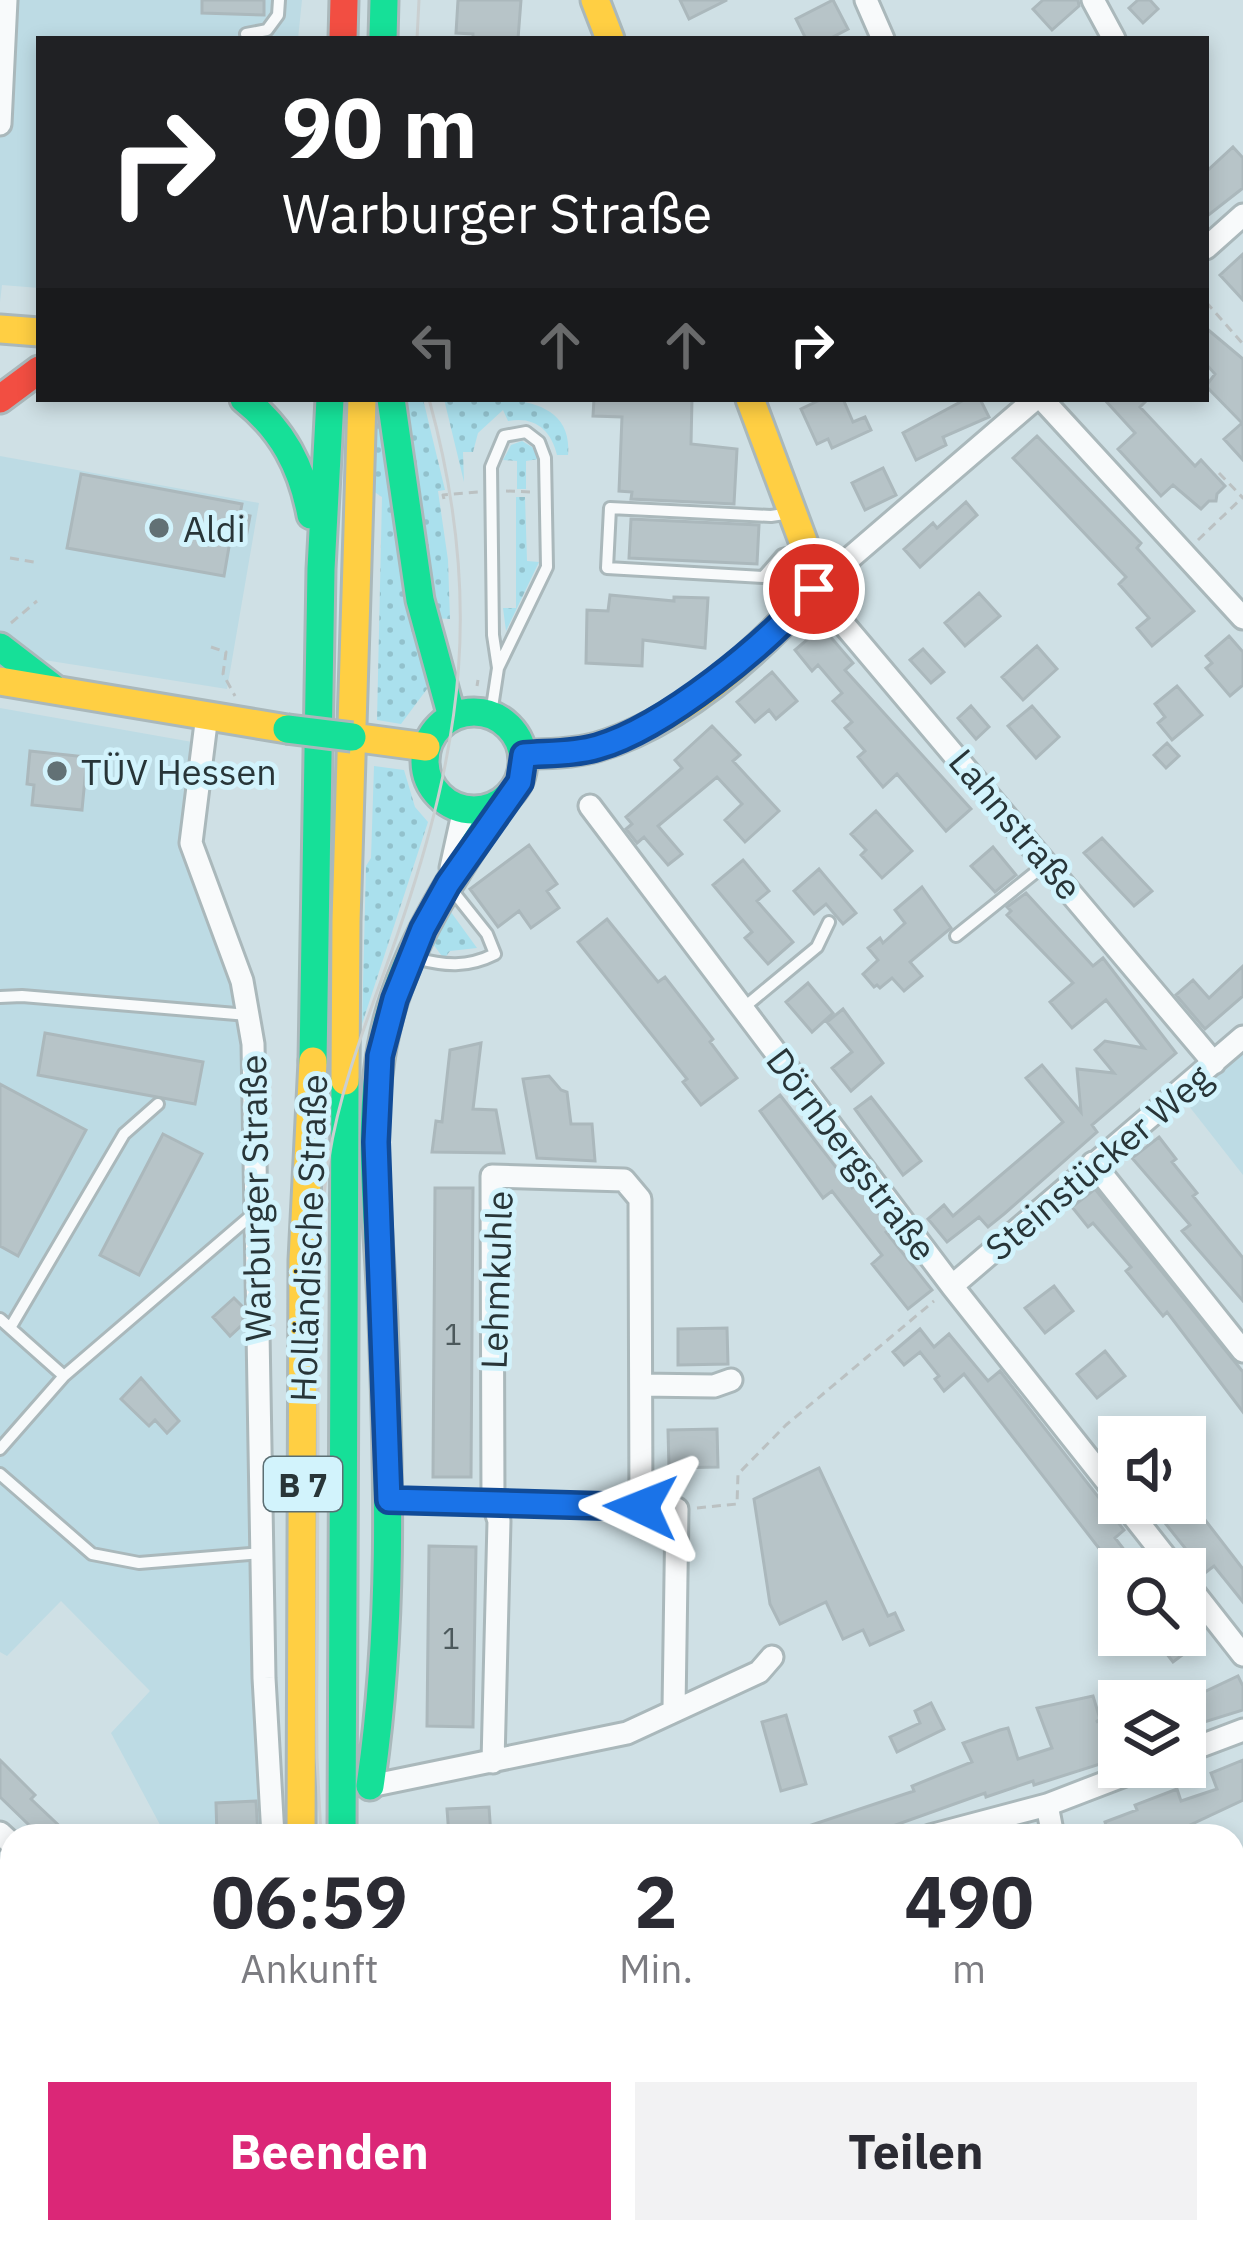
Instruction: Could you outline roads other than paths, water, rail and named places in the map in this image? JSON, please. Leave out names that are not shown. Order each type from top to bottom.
[{"type":"main road","points":[[343,36],[344,0]]},
{"type":"main road","points":[[383,36],[384,0]]},
{"type":"main road","points":[[595,0],[609,36]]},
{"type":"main road","points":[[0,328],[36,332]]},
{"type":"main road","points":[[10,362],[36,366]]},
{"type":"main road","points":[[0,399],[36,369]]},
{"type":"main road","points":[[247,402],[277,428],[298,463],[321,569]]},
{"type":"main road","name":"B 7","points":[[321,569],[330,402]]},
{"type":"main road","name":"Holländische Straße","points":[[342,1824],[346,921],[362,402]]},
{"type":"main road","points":[[391,402],[434,672],[452,717]]},
{"type":"main road","points":[[524,755],[596,748],[644,727],[703,691],[788,618],[814,589],[806,549],[751,402]]},
{"type":"main road","name":"Holländische Straße","points":[[302,1824],[303,1260],[312,1132],[321,569]]},
{"type":"main road","points":[[2,637],[57,690]]},
{"type":"main road","points":[[0,681],[426,747]]},
{"type":"main road","points":[[362,1824],[382,1720],[389,1602],[376,1142],[380,1056],[412,958],[448,884],[520,782],[524,755],[513,730],[491,715],[474,712],[440,724],[426,747],[431,786],[443,799],[464,809],[477,811],[502,802]]},
{"type":"street","points":[[0,124],[7,0]]},
{"type":"street","points":[[866,0],[882,36]]},
{"type":"street","points":[[1094,0],[1112,36]]},
{"type":"street","points":[[1209,245],[1243,215]]},
{"type":"street","points":[[814,589],[1034,402]]},
{"type":"street","points":[[1041,402],[1243,618]]},
{"type":"street","name":"Lahnstraße","points":[[814,589],[1214,1063]]},
{"type":"street","name":"Warburger Straße","points":[[220,718],[191,843],[242,981],[253,1045],[262,1553],[273,1824]]},
{"type":"street","name":"Dörnbergstraße","points":[[590,806],[952,1286],[1098,1471]]},
{"type":"street","points":[[448,884],[464,809]]},
{"type":"street","name":"Steinstücker Weg","points":[[952,1286],[1243,1037]]},
{"type":"street","points":[[1094,1163],[1243,1351]]},
{"type":"street","name":"Lehmkuhle","points":[[493,1502],[492,1177],[624,1180],[640,1199],[641,1507]]},
{"type":"street","points":[[640,1385],[714,1386],[731,1380]]},
{"type":"street","points":[[389,1500],[677,1509],[674,1709]]},
{"type":"street","points":[[493,1502],[499,1521],[494,1762]]},
{"type":"street","name":"Dörnbergstraße","points":[[1140,1524],[1159,1548]]},
{"type":"street","points":[[1206,1608],[1243,1655]]},
{"type":"street","points":[[370,1786],[627,1733],[759,1672],[772,1657]]},
{"type":"street","points":[[1206,1744],[1243,1730]]},
{"type":"street","points":[[975,1824],[1098,1785]]},
{"type":"street","points":[[1046,1805],[1050,1824]]},
{"type":"lane","points":[[246,34],[267,30],[278,16],[279,0]]},
{"type":"lane","points":[[491,715],[499,668],[548,567],[545,458],[539,442],[526,432],[504,436],[491,467],[493,635],[499,668]]},
{"type":"lane","points":[[792,512],[771,516],[610,508],[607,568],[763,577],[782,554],[806,549]]},
{"type":"lane","points":[[956,937],[1048,862]]},
{"type":"lane","points":[[412,958],[442,965],[474,964],[495,954],[487,934],[448,884]]},
{"type":"lane","points":[[742,1009],[817,947],[830,922]]},
{"type":"lane","points":[[0,998],[248,1015]]},
{"type":"lane","points":[[64,1376],[5,1324],[124,1134],[158,1104]]},
{"type":"lane","points":[[0,1449],[64,1376],[256,1212]]},
{"type":"lane","points":[[0,1474],[92,1554],[139,1563],[262,1553]]},
{"type":"tram line","points":[[417,36],[419,0]]},
{"type":"tram line","points":[[320,1824],[318,1334],[324,1193],[341,1101],[438,797],[458,668],[456,539],[430,402]]},
{"type":"place","name":"Aldi","points":[[159,528]]},
{"type":"place","name":"TÜV Hessen","points":[[57,771]]}]
